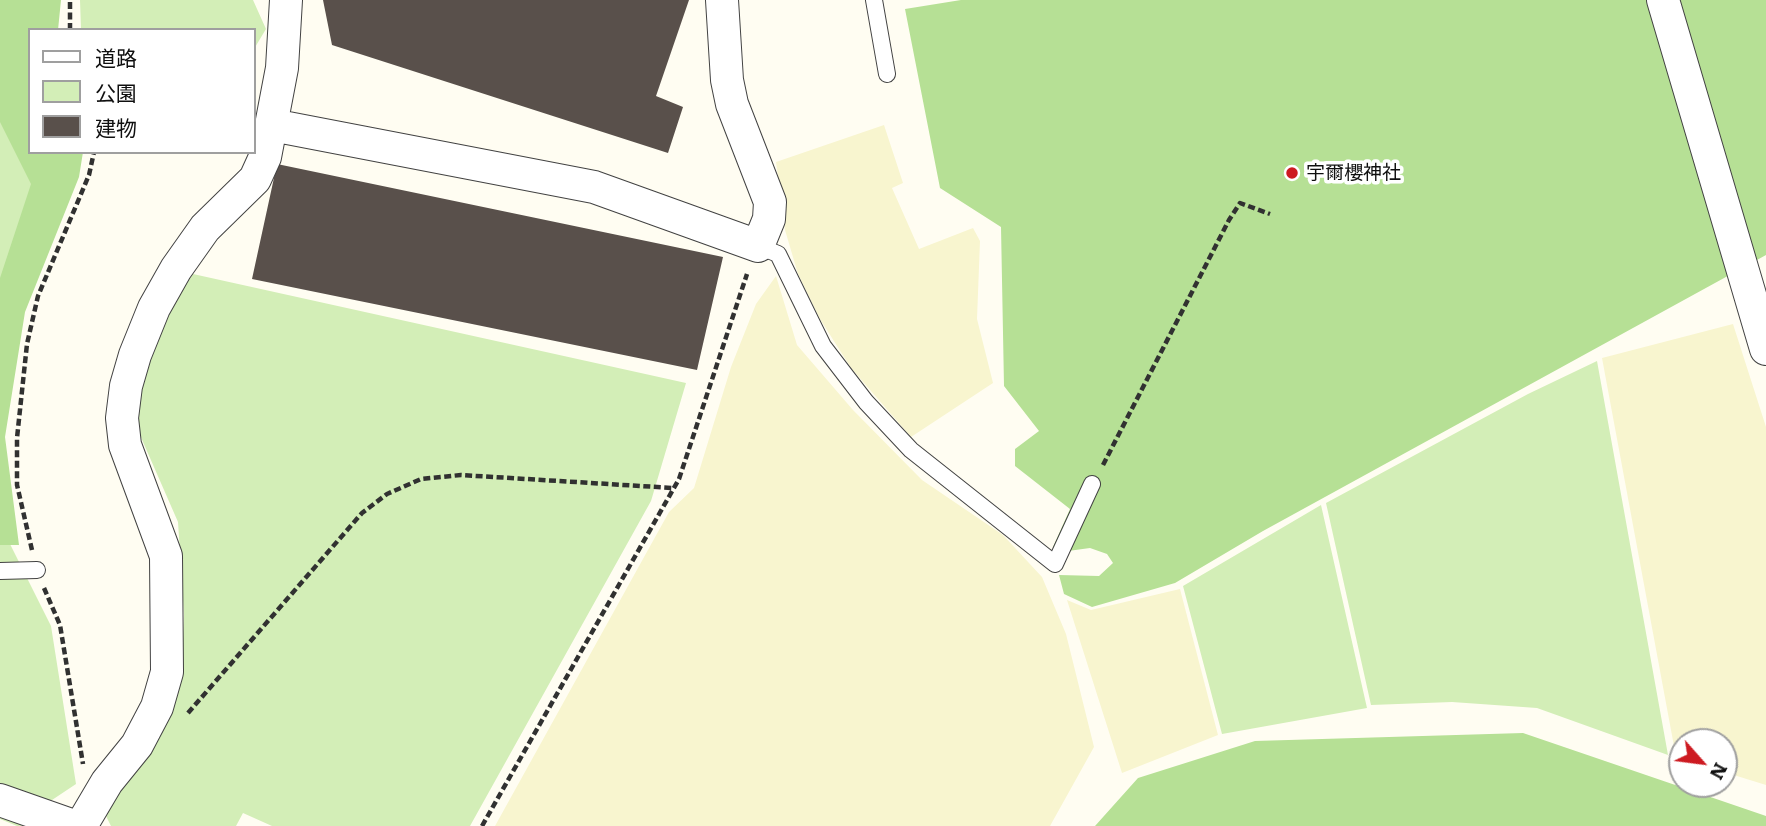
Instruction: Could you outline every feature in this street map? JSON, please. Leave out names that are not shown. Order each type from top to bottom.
[{"type":"street","points":[[0,800],[82,820],[144,732],[157,707],[167,671],[166,556],[125,445],[122,418],[126,386],[154,308],[205,228],[255,179],[265,157],[282,68],[286,0]]},
{"type":"street","points":[[272,125],[594,187],[758,246],[769,219],[770,202],[729,92],[722,0]]},
{"type":"street","points":[[1663,0],[1766,349]]},
{"type":"lane","points":[[874,0],[887,74]]},
{"type":"lane","points":[[758,246],[778,254],[823,346],[866,401],[911,450],[1055,564],[1093,484]]},
{"type":"lane","points":[[0,571],[37,570]]},
{"type":"path","points":[[70,28],[71,0]]},
{"type":"path","points":[[82,820],[60,625],[37,570],[17,485],[17,438],[27,344],[38,296],[89,175],[94,154]]},
{"type":"path","points":[[1093,484],[1240,203],[1270,214]]},
{"type":"path","points":[[482,826],[673,488],[758,246]]},
{"type":"path","points":[[144,732],[171,728],[184,718],[362,513],[387,494],[421,479],[461,475],[673,488]]},
{"type":"shaded area","points":[[884,125],[903,183],[892,188],[919,249],[973,228],[980,241],[977,319],[993,383],[911,437],[851,368],[820,319],[798,274],[785,230],[776,162]]},
{"type":"shaded area","points":[[776,276],[797,345],[853,410],[922,480],[1003,535],[1042,577],[1066,634],[1094,747],[1050,826],[495,826],[669,512],[694,488],[731,367],[756,304]]},
{"type":"shaded area","points":[[1733,324],[1766,427],[1766,785],[1738,776],[1738,728],[1671,728],[1602,358]]},
{"type":"shaded area","points":[[1180,589],[1218,735],[1122,773],[1067,600],[1091,610]]},
{"type":"green space","points":[[0,0],[28,28],[28,154],[44,154],[0,430]]},
{"type":"green space","points":[[0,0],[61,0],[58,28],[28,28],[28,154],[83,154],[79,177],[25,312],[5,437],[19,545],[0,545],[0,278],[31,184],[0,122]]},
{"type":"green space","points":[[80,0],[253,0],[266,29],[256,46],[256,28],[81,28]]},
{"type":"green space","points":[[961,0],[1766,0],[1766,255],[1263,531],[1175,583],[1092,607],[1064,594],[1059,575],[1099,576],[1113,563],[1107,554],[1090,548],[1068,551],[1053,547],[1070,509],[1015,466],[1015,449],[1039,431],[1004,386],[1001,227],[940,188],[905,9]]},
{"type":"green space","points":[[193,274],[686,383],[651,501],[470,826],[272,826],[243,813],[236,826],[111,826],[105,814],[182,663],[184,615],[178,522],[133,419],[147,364],[173,303]]},
{"type":"green space","points":[[1597,361],[1668,755],[1537,708],[1452,702],[1371,705],[1326,503],[1528,394]]},
{"type":"green space","points":[[0,479],[10,544],[51,626],[76,784],[43,806],[38,826],[17,826],[0,819]]},
{"type":"green space","points":[[1321,505],[1367,708],[1222,734],[1183,586]]},
{"type":"green space","points":[[1523,733],[1668,783],[1668,798],[1713,798],[1766,816],[1766,826],[1095,826],[1138,778],[1255,741]]},
{"type":"building","points":[[323,0],[689,0],[656,96],[683,107],[668,153],[332,45]]},
{"type":"building","points":[[277,164],[723,257],[697,370],[252,279]]},
{"type":"place","name":"宇爾櫻神社","points":[[1292,173]]}]
